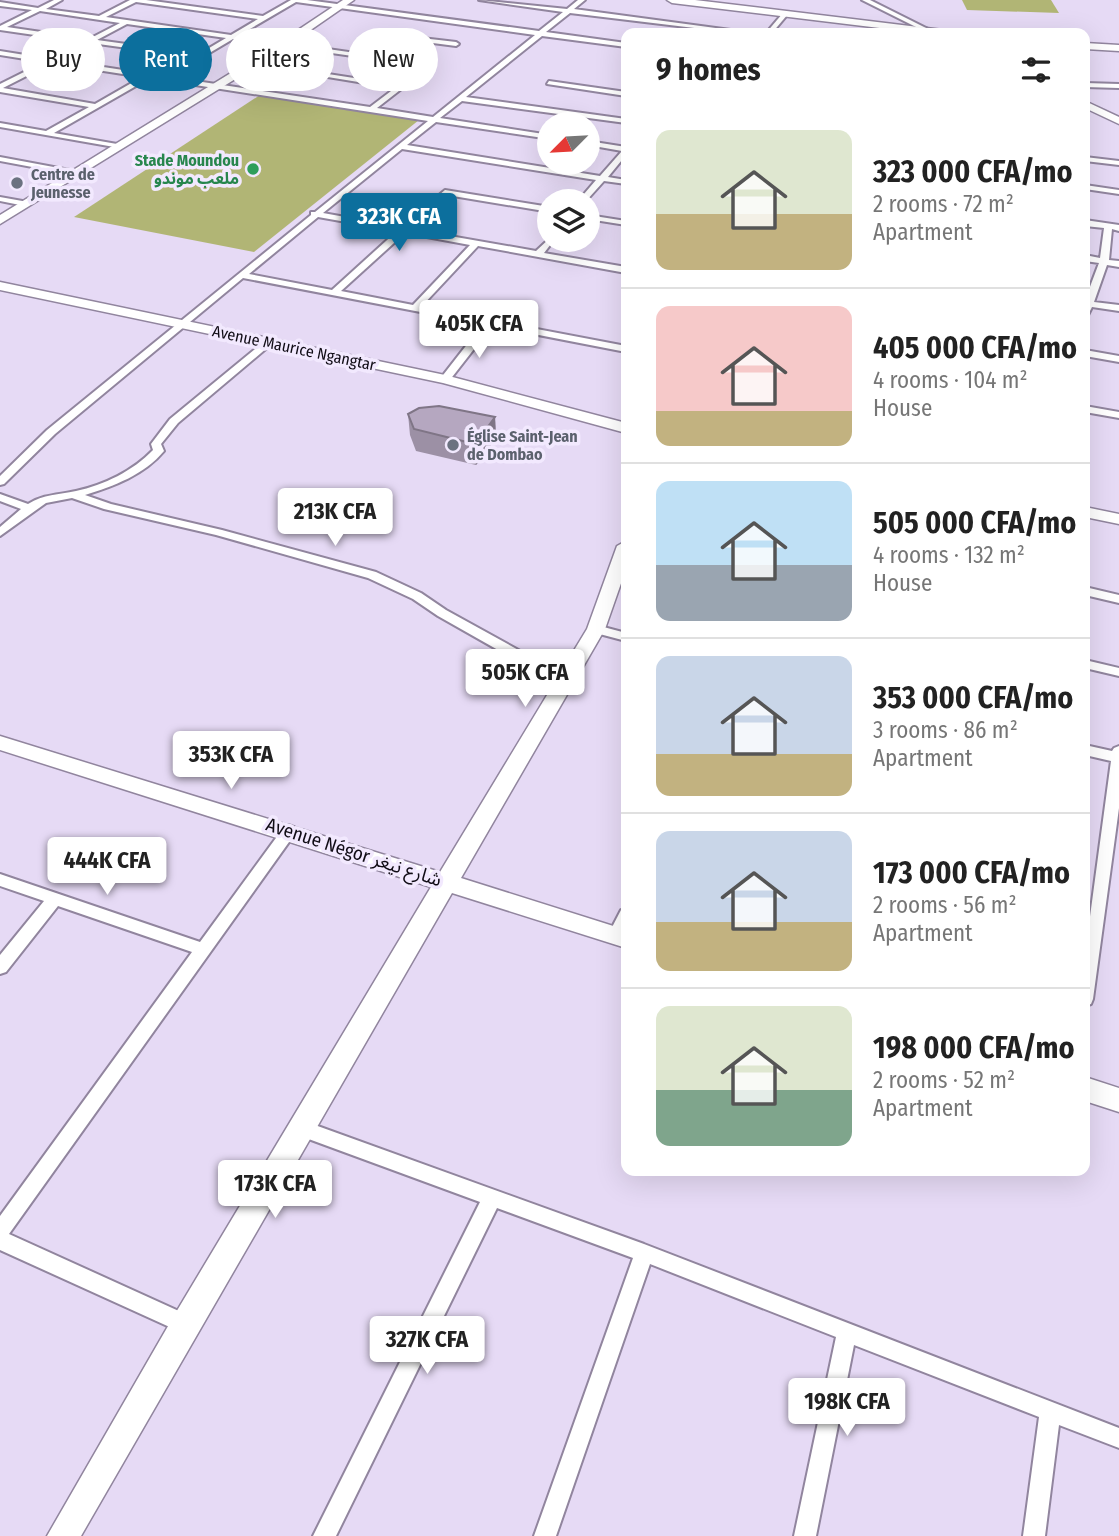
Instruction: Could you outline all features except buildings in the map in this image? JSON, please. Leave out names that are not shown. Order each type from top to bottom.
[{"type":"street","points":[[0,28],[59,0]]},
{"type":"street","points":[[102,18],[135,0],[265,18]]},
{"type":"street","points":[[247,28],[295,0],[621,44]]},
{"type":"street","points":[[307,28],[349,0]]},
{"type":"street","points":[[482,0],[709,28]]},
{"type":"street","points":[[0,482],[51,432],[181,324],[582,0]]},
{"type":"street","points":[[672,0],[899,28]]},
{"type":"street","points":[[865,0],[923,28]]},
{"type":"street","points":[[0,4],[226,35]]},
{"type":"street","points":[[773,28],[785,14]]},
{"type":"street","points":[[415,17],[396,37],[456,44]]},
{"type":"street","points":[[105,33],[128,21]]},
{"type":"street","points":[[0,28],[21,31]]},
{"type":"street","points":[[1090,46],[1119,48]]},
{"type":"street","points":[[0,52],[21,55]]},
{"type":"street","points":[[0,88],[21,76]]},
{"type":"street","points":[[0,220],[226,79]]},
{"type":"street","points":[[549,83],[621,93]]},
{"type":"street","points":[[212,84],[537,135]]},
{"type":"street","points":[[1090,85],[1119,86]]},
{"type":"street","points":[[0,88],[96,106]]},
{"type":"street","points":[[617,93],[621,88]]},
{"type":"street","points":[[48,133],[122,91]]},
{"type":"street","points":[[371,110],[396,91]]},
{"type":"street","points":[[459,98],[568,112]]},
{"type":"street","points":[[1090,106],[1119,121]]},
{"type":"street","points":[[600,117],[621,120]]},
{"type":"street","points":[[0,125],[117,146]]},
{"type":"street","points":[[600,145],[621,149]]},
{"type":"street","points":[[399,146],[621,181]]},
{"type":"street","points":[[593,189],[621,156]]},
{"type":"street","points":[[0,159],[75,173]]},
{"type":"street","points":[[1090,160],[1119,163]]},
{"type":"street","points":[[1090,188],[1119,192]]},
{"type":"street","points":[[334,293],[445,192],[537,208]]},
{"type":"street","points":[[0,200],[25,204]]},
{"type":"street","points":[[314,214],[621,269]]},
{"type":"street","points":[[600,219],[621,222]]},
{"type":"street","points":[[1090,224],[1119,228]]},
{"type":"street","points":[[1090,296],[1104,261],[1108,226]]},
{"type":"street","points":[[415,308],[475,244]]},
{"type":"street","points":[[1090,259],[1119,264]]},
{"type":"street","points":[[241,275],[621,348]]},
{"type":"street","name":"Avenue Maurice Ngangtar","points":[[0,286],[445,379],[621,427]]},
{"type":"street","points":[[1090,306],[1119,308]]},
{"type":"street","points":[[445,379],[489,323]]},
{"type":"street","points":[[0,533],[28,508],[51,498],[74,495],[113,481],[152,460],[159,452],[156,444],[174,421],[269,342]]},
{"type":"street","points":[[1090,354],[1119,359]]},
{"type":"street","points":[[1090,410],[1119,415]]},
{"type":"street","points":[[74,495],[108,507],[218,532],[372,575],[417,596],[517,655],[569,674]]},
{"type":"street","points":[[0,497],[28,508]]},
{"type":"street","points":[[1090,513],[1119,519]]},
{"type":"street","points":[[63,1536],[185,1324],[596,629],[621,560]]},
{"type":"street","points":[[1090,592],[1119,599]]},
{"type":"street","points":[[596,629],[621,635]]},
{"type":"street","points":[[1090,665],[1119,672]]},
{"type":"street","name":"Avenue Négor شارع نيغر","points":[[1,744],[447,882],[621,928]]},
{"type":"street","points":[[1090,751],[1119,756],[1090,931]]},
{"type":"street","points":[[0,1231],[289,831]]},
{"type":"street","points":[[0,880],[202,949]]},
{"type":"street","points":[[0,967],[55,899]]},
{"type":"street","points":[[1090,1091],[1119,1100]]},
{"type":"street","points":[[301,1128],[644,1253],[1119,1438]]},
{"type":"street","points":[[324,1536],[492,1198]]},
{"type":"street","points":[[0,1240],[185,1324]]},
{"type":"street","points":[[545,1536],[644,1253]]},
{"type":"street","points":[[805,1536],[847,1331]]},
{"type":"street","points":[[1034,1536],[1050,1411]]},
{"type":"green space","points":[[962,0],[1051,0],[1059,13],[967,10]]},
{"type":"green space","name":"Stade Moundou ملعب موندو","points":[[260,95],[419,120],[254,252],[74,217]]},
{"type":"place","name":"Stade Moundou ملعب موندو","points":[[253,169]]},
{"type":"place","name":"Centre de Jeunesse","points":[[17,183]]},
{"type":"place","name":"Église Saint-Jean de Dombao","points":[[453,445]]}]
